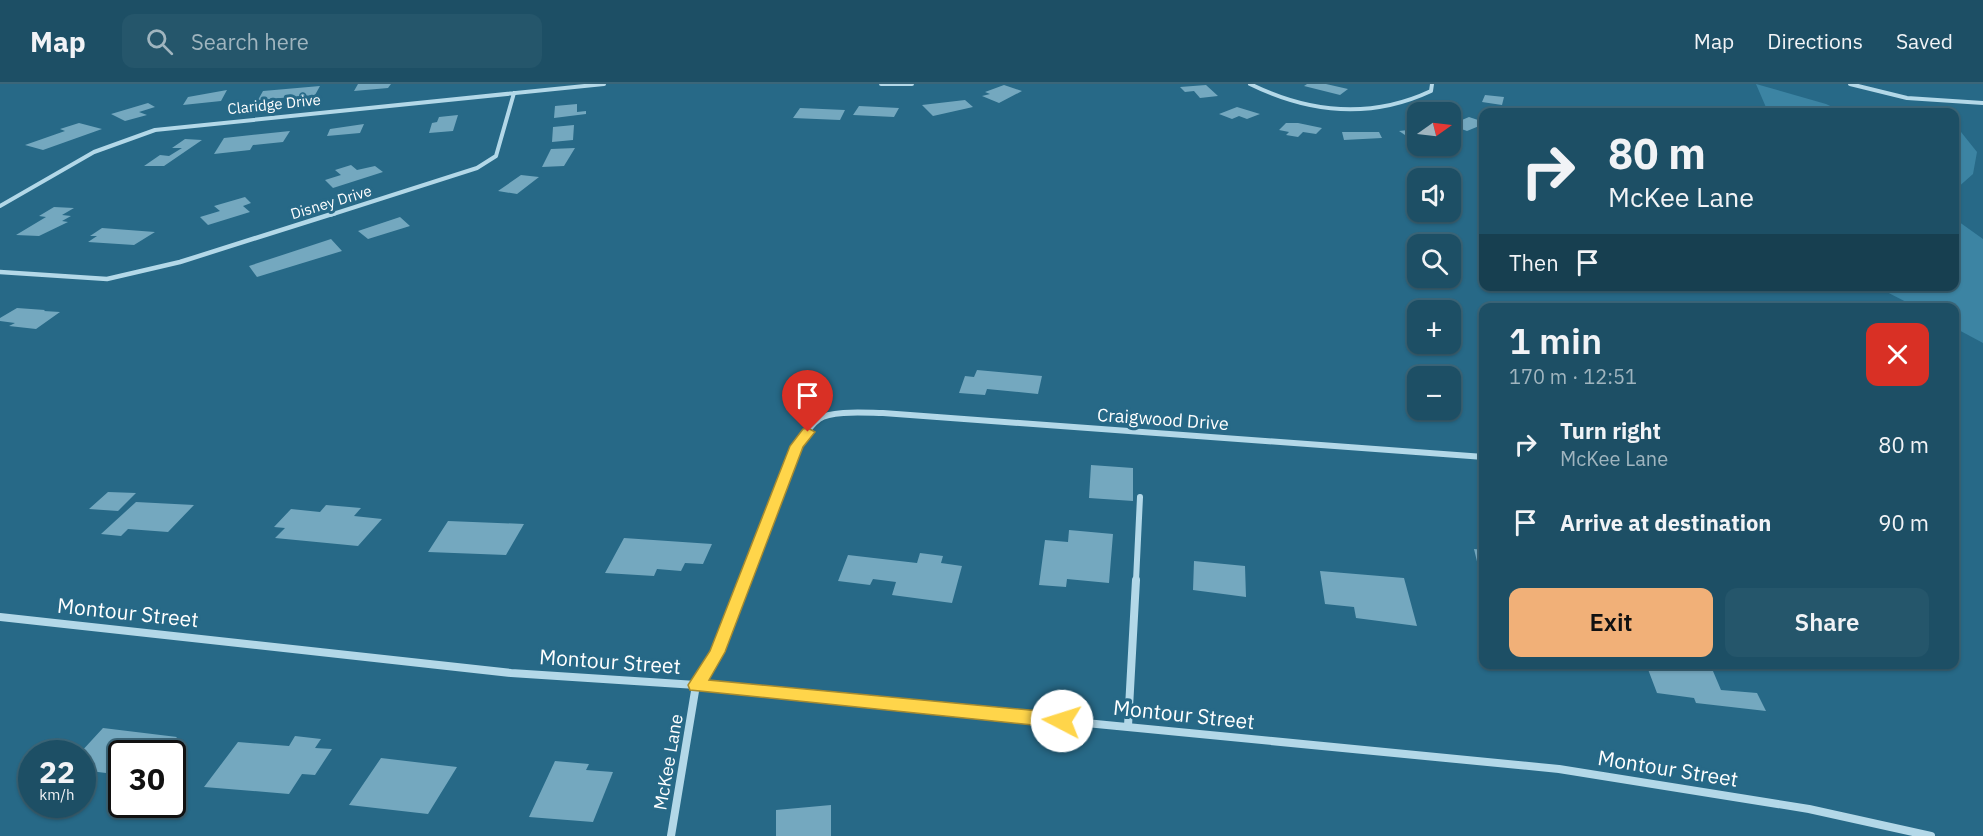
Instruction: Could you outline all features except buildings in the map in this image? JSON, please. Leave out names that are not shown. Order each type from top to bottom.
[{"type":"street","name":"Claridge Drive","points":[[0,206],[99,148],[124,138],[155,130],[603,84]]},
{"type":"street","points":[[881,84],[912,84]]},
{"type":"street","points":[[1250,84],[1266,93],[1297,103],[1333,109],[1378,109],[1413,102],[1431,91],[1432,84]]},
{"type":"street","points":[[1850,84],[1907,99],[1983,103]]},
{"type":"street","name":"Disney Drive","points":[[0,272],[106,279],[180,262],[477,168],[496,156],[514,93]]},
{"type":"street","name":"Craigwood Drive","points":[[840,414],[883,414],[1479,457]]},
{"type":"street","name":"McKee Lane","points":[[671,836],[696,685],[717,652],[796,446],[820,418],[840,414]]},
{"type":"street","points":[[1128,726],[1140,497]]},
{"type":"street","name":"Montour Street","points":[[0,617],[511,673],[696,685],[1559,769],[1809,809],[1931,836]]},
{"type":"shaded area","points":[[1756,84],[1834,108],[1766,108]]},
{"type":"shaded area","points":[[1959,131],[1977,152],[1973,174],[1959,186]]},
{"type":"shaded area","points":[[1959,222],[1983,239],[1983,343],[1959,330],[1959,303],[1908,303],[1885,291],[1959,291]]},
{"type":"route","points":[[808,432],[796,446],[717,652],[696,685],[1062,721]]}]
